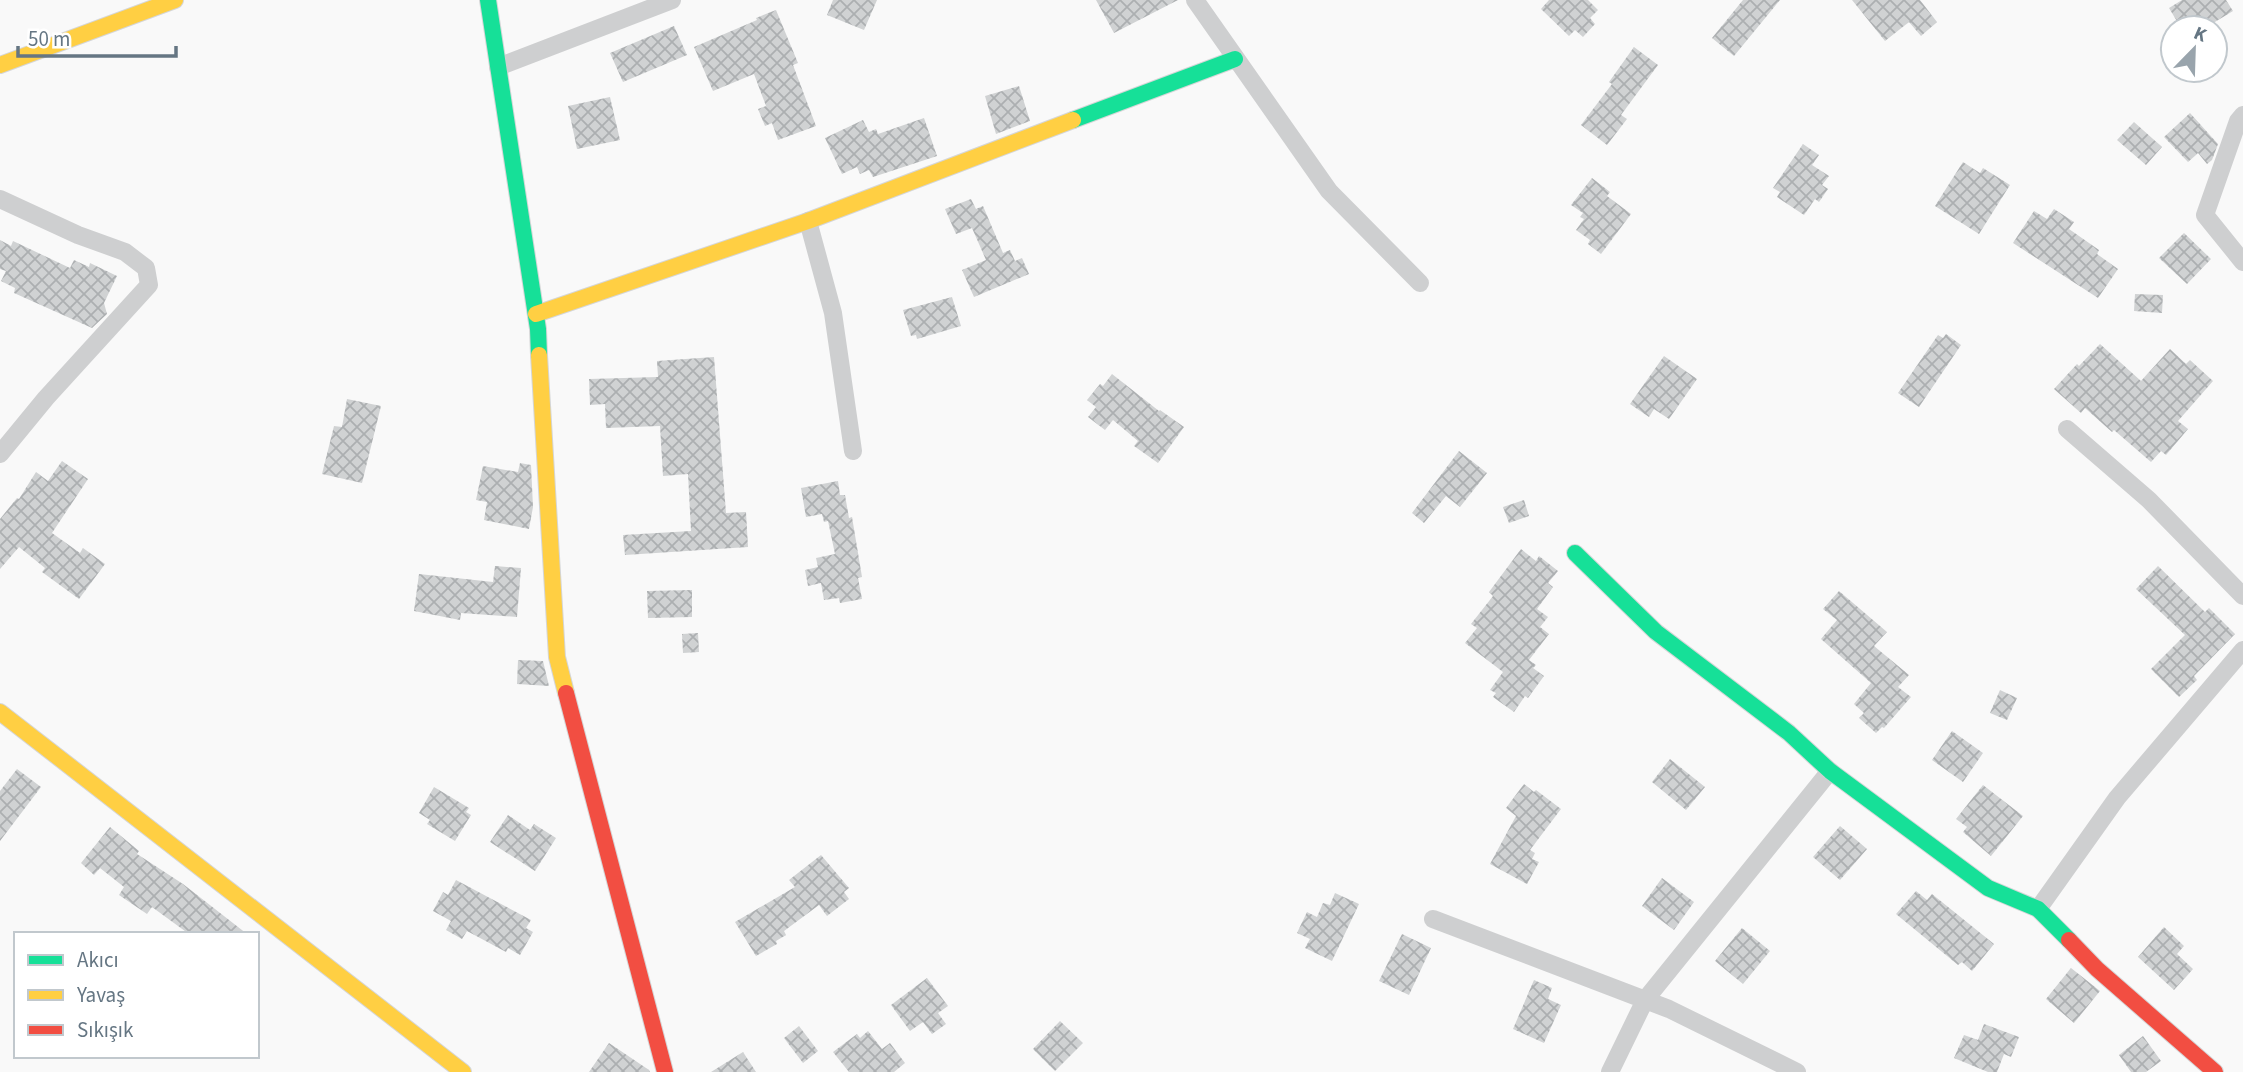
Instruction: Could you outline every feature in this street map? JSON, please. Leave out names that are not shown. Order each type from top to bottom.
[{"type":"street","points":[[0,65],[175,0]]},
{"type":"street","points":[[488,0],[536,314],[557,657],[665,1072]]},
{"type":"street","points":[[498,66],[672,0]]},
{"type":"street","points":[[1195,0],[1329,191],[1420,283]]},
{"type":"street","points":[[536,314],[808,221],[1235,59]]},
{"type":"street","points":[[2243,115],[2238,121],[2205,215],[2243,262]]},
{"type":"street","points":[[0,199],[78,235],[125,252],[146,268],[149,285],[46,398],[0,454]]},
{"type":"street","points":[[808,221],[833,313],[853,451]]},
{"type":"street","points":[[2067,429],[2150,500],[2243,596]]},
{"type":"street","points":[[1575,553],[1656,632],[1789,733],[1830,771],[1988,888],[2038,909],[2097,968],[2215,1072]]},
{"type":"street","points":[[2038,909],[2117,798],[2243,650]]},
{"type":"street","points":[[0,712],[464,1072]]},
{"type":"street","points":[[1610,1072],[1645,1000],[1830,771]]},
{"type":"street","points":[[1433,919],[1669,1009],[1797,1072]]},
{"type":"building","points":[[833,0],[877,0],[864,30],[827,15]]},
{"type":"building","points":[[1096,0],[1178,0],[1114,33]]},
{"type":"building","points":[[1549,0],[1588,0],[1598,10],[1590,18],[1595,24],[1583,37],[1575,30],[1569,36],[1541,9]]},
{"type":"building","points":[[1743,0],[1780,0],[1734,56],[1712,38]]},
{"type":"building","points":[[1852,0],[1920,0],[1937,22],[1921,36],[1909,22],[1885,41]]},
{"type":"building","points":[[2182,0],[2226,0],[2233,11],[2228,14],[2173,14],[2169,8]]},
{"type":"building","points":[[776,10],[798,63],[793,65],[816,126],[778,140],[772,123],[765,126],[758,109],[766,106],[754,74],[713,91],[694,47]]},
{"type":"building","points":[[674,26],[687,55],[623,82],[610,53]]},
{"type":"building","points":[[1634,47],[1658,65],[1621,115],[1627,119],[1607,145],[1581,125],[1612,84],[1609,82]]},
{"type":"building","points":[[1019,86],[1030,121],[996,134],[985,96]]},
{"type":"building","points":[[610,97],[620,140],[577,149],[568,106]]},
{"type":"building","points":[[2190,113],[2218,144],[2212,160],[2207,164],[2198,153],[2188,162],[2164,137]]},
{"type":"building","points":[[924,118],[937,156],[873,177],[869,170],[860,174],[857,167],[842,174],[825,138],[863,120],[869,132],[876,129],[878,134]]},
{"type":"building","points":[[2134,122],[2162,147],[2146,165],[2117,140]]},
{"type":"building","points":[[1803,144],[1819,155],[1812,165],[1829,176],[1822,185],[1828,189],[1819,202],[1815,199],[1804,215],[1777,197],[1780,192],[1773,188]]},
{"type":"building","points":[[1963,162],[1980,173],[1983,168],[2010,185],[1979,234],[1935,206]]},
{"type":"building","points":[[1592,178],[1610,192],[1607,196],[1631,214],[1601,254],[1588,244],[1590,240],[1576,230],[1584,219],[1580,217],[1583,213],[1571,205]]},
{"type":"building","points":[[971,199],[976,209],[983,206],[1003,253],[1010,250],[1015,261],[1022,258],[1029,274],[974,297],[962,270],[986,260],[972,228],[956,234],[945,209]]},
{"type":"building","points":[[2054,209],[2074,222],[2069,229],[2099,250],[2097,254],[2118,269],[2098,298],[2013,243],[2034,211],[2047,219]]},
{"type":"building","points":[[2184,233],[2211,259],[2187,284],[2159,258]]},
{"type":"building","points":[[0,240],[11,246],[13,241],[70,268],[74,260],[89,267],[90,263],[117,276],[104,303],[107,314],[92,328],[14,293],[15,288],[1,281],[6,271],[0,269]]},
{"type":"building","points":[[2135,294],[2163,295],[2162,313],[2134,311]]},
{"type":"building","points":[[952,297],[961,326],[917,339],[916,335],[911,336],[903,310]]},
{"type":"building","points":[[1946,334],[1961,345],[1919,407],[1898,393],[1938,335],[1943,338]]},
{"type":"building","points":[[2100,344],[2141,381],[2170,349],[2186,364],[2190,360],[2213,381],[2178,421],[2188,429],[2166,455],[2161,451],[2151,462],[2085,408],[2081,413],[2054,389]]},
{"type":"building","points":[[1664,356],[1697,379],[1669,419],[1654,409],[1649,417],[1630,404]]},
{"type":"building","points":[[714,357],[726,513],[746,512],[748,547],[625,555],[623,535],[691,531],[688,474],[663,476],[660,426],[606,428],[605,404],[590,405],[589,379],[658,377],[657,361]]},
{"type":"building","points":[[1112,374],[1184,427],[1158,463],[1134,446],[1138,441],[1113,420],[1105,430],[1088,417],[1096,407],[1087,400]]},
{"type":"building","points":[[347,399],[381,406],[362,483],[322,474],[334,426],[342,427]]},
{"type":"building","points":[[1459,451],[1487,473],[1460,507],[1446,496],[1424,523],[1412,513]]},
{"type":"building","points":[[62,461],[88,479],[52,533],[80,553],[83,548],[105,564],[79,599],[42,572],[45,568],[19,547],[0,569],[0,519],[17,498],[19,499],[36,472],[48,481]]},
{"type":"building","points":[[520,463],[531,465],[533,507],[529,529],[484,520],[487,502],[476,500],[483,466],[518,472]]},
{"type":"building","points":[[838,481],[840,495],[845,495],[849,518],[852,517],[862,577],[858,578],[862,599],[840,603],[839,598],[824,600],[821,583],[808,586],[805,570],[818,567],[816,558],[835,554],[828,521],[824,522],[822,514],[806,517],[801,488]]},
{"type":"building","points":[[1524,500],[1529,516],[1509,523],[1503,507]]},
{"type":"building","points":[[1521,549],[1536,561],[1539,556],[1558,571],[1548,583],[1553,587],[1537,609],[1548,617],[1540,627],[1549,634],[1529,660],[1536,665],[1533,668],[1544,676],[1514,712],[1493,697],[1496,693],[1490,690],[1503,672],[1465,643],[1477,628],[1471,624],[1493,596],[1489,592]]},
{"type":"building","points":[[495,566],[521,568],[517,617],[461,613],[460,620],[414,611],[419,574],[493,582]]},
{"type":"building","points":[[2158,566],[2205,612],[2209,608],[2235,634],[2194,676],[2197,680],[2179,697],[2151,669],[2185,635],[2136,589]]},
{"type":"building","points":[[692,590],[692,617],[648,618],[647,591]]},
{"type":"building","points":[[1839,591],[1887,632],[1874,646],[1909,675],[1898,687],[1911,697],[1884,728],[1876,733],[1859,718],[1864,713],[1854,704],[1871,683],[1821,639],[1837,620],[1823,609]]},
{"type":"building","points":[[698,633],[699,652],[683,653],[682,634]]},
{"type":"building","points":[[518,660],[543,661],[549,686],[517,684]]},
{"type":"building","points":[[2000,690],[2017,698],[2007,720],[1990,713]]},
{"type":"building","points":[[1952,731],[1983,753],[1963,782],[1932,760]]},
{"type":"building","points":[[1670,759],[1705,787],[1686,810],[1652,782]]},
{"type":"building","points":[[17,769],[41,787],[0,841],[0,791]]},
{"type":"building","points":[[1524,784],[1561,809],[1530,850],[1535,853],[1532,859],[1539,862],[1527,884],[1490,864],[1516,816],[1506,808]]},
{"type":"building","points":[[1983,785],[2023,816],[1991,856],[1963,832],[1967,827],[1956,819]]},
{"type":"building","points":[[434,787],[469,808],[466,812],[471,815],[455,841],[427,824],[430,820],[419,813]]},
{"type":"building","points":[[508,815],[530,830],[534,824],[556,838],[535,871],[490,842]]},
{"type":"building","points":[[1840,826],[1867,849],[1840,880],[1813,857]]},
{"type":"building","points":[[110,827],[139,851],[137,854],[183,884],[244,932],[186,932],[152,907],[147,914],[119,895],[124,887],[100,868],[94,875],[81,863]]},
{"type":"building","points":[[821,855],[849,888],[844,892],[849,899],[827,916],[819,905],[784,931],[786,935],[776,941],[777,944],[756,956],[735,922],[795,887],[789,880]]},
{"type":"building","points":[[1662,878],[1694,902],[1674,930],[1642,906]]},
{"type":"building","points":[[456,880],[531,920],[526,928],[533,932],[520,955],[508,948],[506,952],[467,931],[462,939],[446,930],[451,921],[433,911],[443,892],[448,895]]},
{"type":"building","points":[[1916,891],[1927,900],[1932,894],[1994,944],[1972,971],[1962,962],[1958,965],[1896,914]]},
{"type":"building","points":[[1335,893],[1359,904],[1332,961],[1305,948],[1310,939],[1297,933],[1307,912],[1317,917],[1323,903],[1330,905]]},
{"type":"building","points":[[2164,927],[2184,946],[2177,954],[2193,969],[2174,990],[2138,957]]},
{"type":"building","points":[[1742,928],[1770,951],[1743,984],[1715,961]]},
{"type":"building","points":[[1402,934],[1431,948],[1409,995],[1379,981]]},
{"type":"building","points":[[2071,968],[2100,991],[2074,1023],[2046,999]]},
{"type":"building","points":[[927,978],[948,1006],[938,1013],[946,1024],[932,1034],[923,1022],[910,1031],[891,1005]]},
{"type":"building","points":[[1534,980],[1552,988],[1548,999],[1561,1005],[1544,1043],[1513,1029]]},
{"type":"building","points":[[1060,1021],[1083,1043],[1055,1071],[1033,1049]]},
{"type":"building","points":[[1984,1024],[2019,1037],[2011,1057],[2004,1054],[1997,1072],[1988,1072],[1954,1058],[1964,1035],[1978,1040]]},
{"type":"building","points":[[799,1026],[818,1051],[803,1063],[784,1038]]},
{"type":"building","points":[[868,1031],[882,1049],[890,1043],[905,1063],[894,1072],[849,1072],[833,1052],[857,1034],[860,1038]]},
{"type":"building","points":[[2143,1036],[2161,1061],[2146,1072],[2131,1072],[2119,1055]]},
{"type":"building","points":[[609,1043],[649,1070],[650,1072],[589,1072]]},
{"type":"building","points":[[743,1052],[756,1072],[711,1072]]},
{"type":"traffic: fast","points":[[488,0],[538,329],[539,355]]},
{"type":"traffic: fast","points":[[1073,120],[1235,59]]},
{"type":"traffic: fast","points":[[1575,553],[1656,632],[1789,733],[1830,771],[1988,888],[2038,909],[2069,940]]},
{"type":"traffic: slow","points":[[0,65],[175,0]]},
{"type":"traffic: slow","points":[[536,314],[808,221],[1073,120]]},
{"type":"traffic: slow","points":[[539,355],[557,657],[566,693]]},
{"type":"traffic: slow","points":[[0,712],[463,1072]]},
{"type":"traffic: jam","points":[[566,693],[665,1072]]},
{"type":"traffic: jam","points":[[2069,940],[2097,969],[2215,1072]]}]
